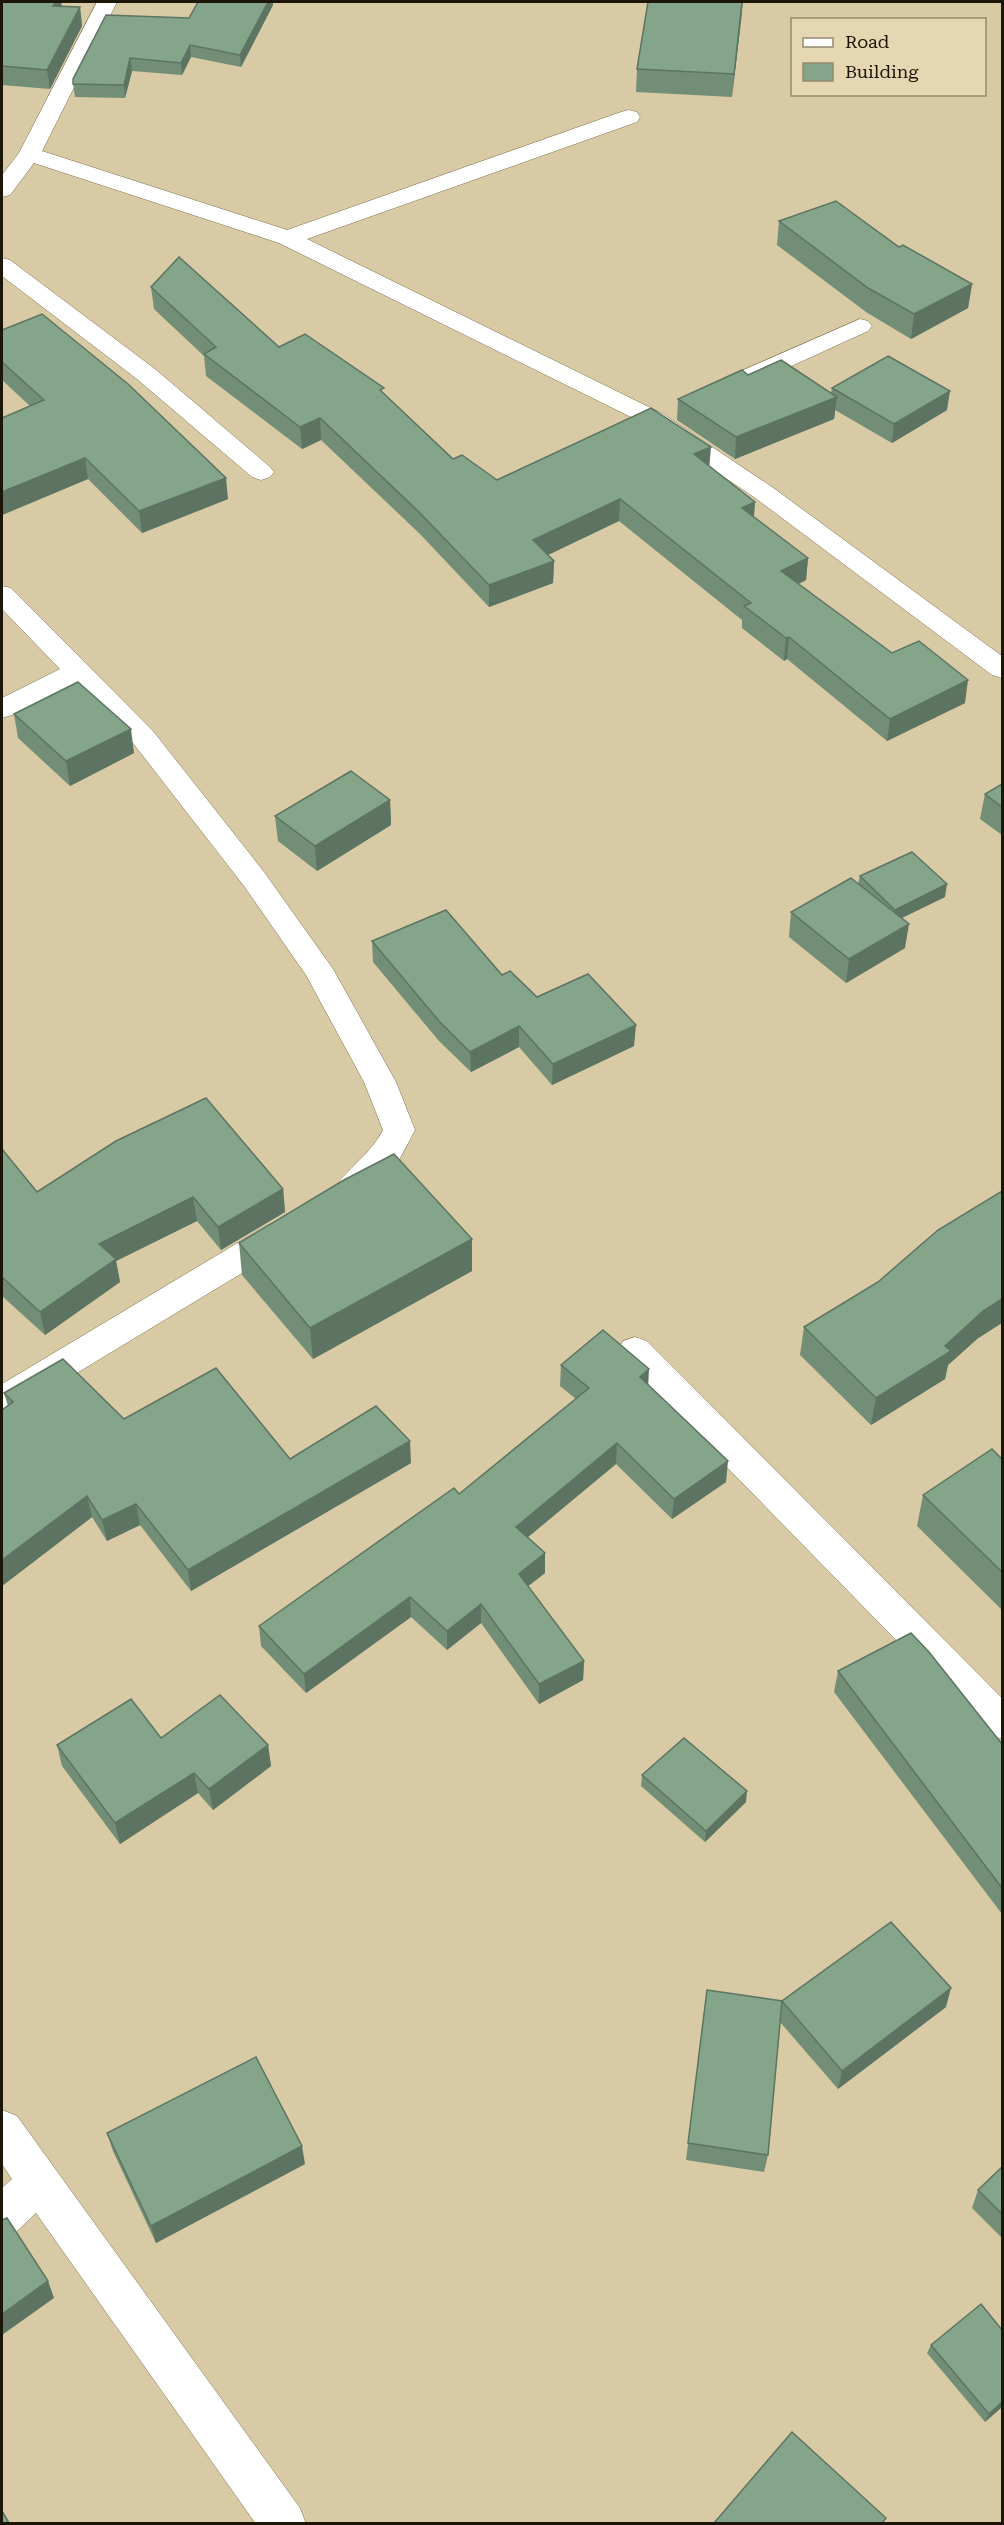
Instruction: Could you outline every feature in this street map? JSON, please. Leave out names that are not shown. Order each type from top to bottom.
[{"type":"street","points":[[2,190],[29,154],[107,2]]},
{"type":"street","points":[[288,238],[629,117]]},
{"type":"street","points":[[29,154],[288,238],[665,414],[763,492],[1002,669]]},
{"type":"street","points":[[2,265],[146,374],[261,472]]},
{"type":"street","points":[[719,390],[860,326]]},
{"type":"street","points":[[2,594],[143,737],[254,879],[318,969],[380,1082],[399,1130],[387,1154],[353,1190],[2,1401]]},
{"type":"street","points":[[2,709],[79,671]]},
{"type":"street","points":[[635,1351],[1002,1723]]},
{"type":"street","points":[[2,2130],[284,2523]]},
{"type":"street","points":[[2,2216],[39,2183]]},
{"type":"building","points":[[2,2],[56,2],[53,6],[80,7],[47,70],[2,66]]},
{"type":"building","points":[[198,2],[268,2],[240,55],[190,45],[181,63],[130,58],[124,85],[73,84],[73,79],[106,15],[189,18]]},
{"type":"building","points":[[648,2],[742,2],[734,74],[637,69]]},
{"type":"building","points":[[836,201],[899,247],[903,245],[972,284],[914,314],[868,288],[779,221]]},
{"type":"building","points":[[179,257],[279,347],[305,334],[384,388],[380,390],[453,459],[462,455],[497,480],[651,408],[711,447],[694,454],[755,502],[742,508],[808,558],[781,571],[892,653],[919,641],[968,680],[890,719],[789,637],[786,638],[744,606],[751,603],[620,499],[533,540],[554,561],[489,585],[419,512],[320,418],[300,427],[204,354],[216,347],[151,287]]},
{"type":"building","points":[[42,314],[128,384],[226,478],[139,511],[85,458],[2,492],[2,418],[44,400],[2,362],[2,330]]},
{"type":"building","points":[[888,356],[950,391],[894,424],[832,388]]},
{"type":"building","points":[[781,360],[837,397],[736,437],[678,399],[742,370],[748,375]]},
{"type":"building","points":[[78,682],[131,729],[66,761],[14,714]]},
{"type":"building","points":[[351,771],[390,800],[315,846],[275,816]]},
{"type":"building","points":[[1002,784],[1002,807],[985,794]]},
{"type":"building","points":[[912,852],[947,884],[895,910],[860,876]]},
{"type":"building","points":[[851,878],[909,924],[849,959],[791,912]]},
{"type":"building","points":[[446,910],[502,975],[510,971],[537,997],[588,974],[636,1025],[553,1064],[519,1026],[470,1052],[439,1021],[372,941]]},
{"type":"building","points":[[206,1098],[283,1189],[218,1227],[193,1197],[99,1244],[116,1259],[40,1312],[2,1277],[2,1149],[37,1192],[116,1141]]},
{"type":"building","points":[[394,1154],[472,1239],[310,1328],[239,1243],[344,1180]]},
{"type":"building","points":[[1002,1191],[1002,1299],[983,1311],[945,1346],[951,1351],[876,1398],[804,1327],[878,1282],[938,1230]]},
{"type":"building","points":[[603,1330],[649,1369],[640,1377],[728,1461],[674,1499],[617,1443],[516,1527],[545,1553],[519,1574],[584,1661],[539,1684],[481,1604],[447,1631],[410,1597],[304,1674],[259,1626],[454,1488],[459,1494],[589,1388],[561,1365]]},
{"type":"building","points":[[63,1359],[124,1419],[216,1368],[290,1459],[376,1406],[410,1441],[188,1570],[136,1504],[102,1520],[87,1496],[2,1560],[2,1410],[13,1402],[4,1393]]},
{"type":"building","points":[[992,1449],[1002,1459],[1002,1572],[923,1495]]},
{"type":"building","points":[[911,1633],[929,1652],[1002,1744],[1002,1888],[838,1671]]},
{"type":"building","points":[[220,1695],[268,1745],[209,1789],[194,1773],[115,1823],[57,1745],[131,1699],[161,1738]]},
{"type":"building","points":[[684,1738],[747,1791],[706,1831],[642,1775]]},
{"type":"building","points":[[891,1922],[951,1988],[842,2071],[782,2001]]},
{"type":"building","points":[[707,1990],[782,2001],[768,2155],[688,2143]]},
{"type":"building","points":[[256,2057],[302,2146],[151,2226],[107,2133]]},
{"type":"building","points":[[1002,2167],[1002,2214],[978,2190]]},
{"type":"building","points":[[7,2218],[48,2281],[2,2314],[2,2220]]},
{"type":"building","points":[[981,2304],[1002,2330],[1002,2402],[989,2414],[931,2345]]},
{"type":"building","points":[[792,2432],[886,2518],[882,2523],[714,2523]]},
{"type":"building","points":[[2,2511],[9,2523],[2,2523]]}]
